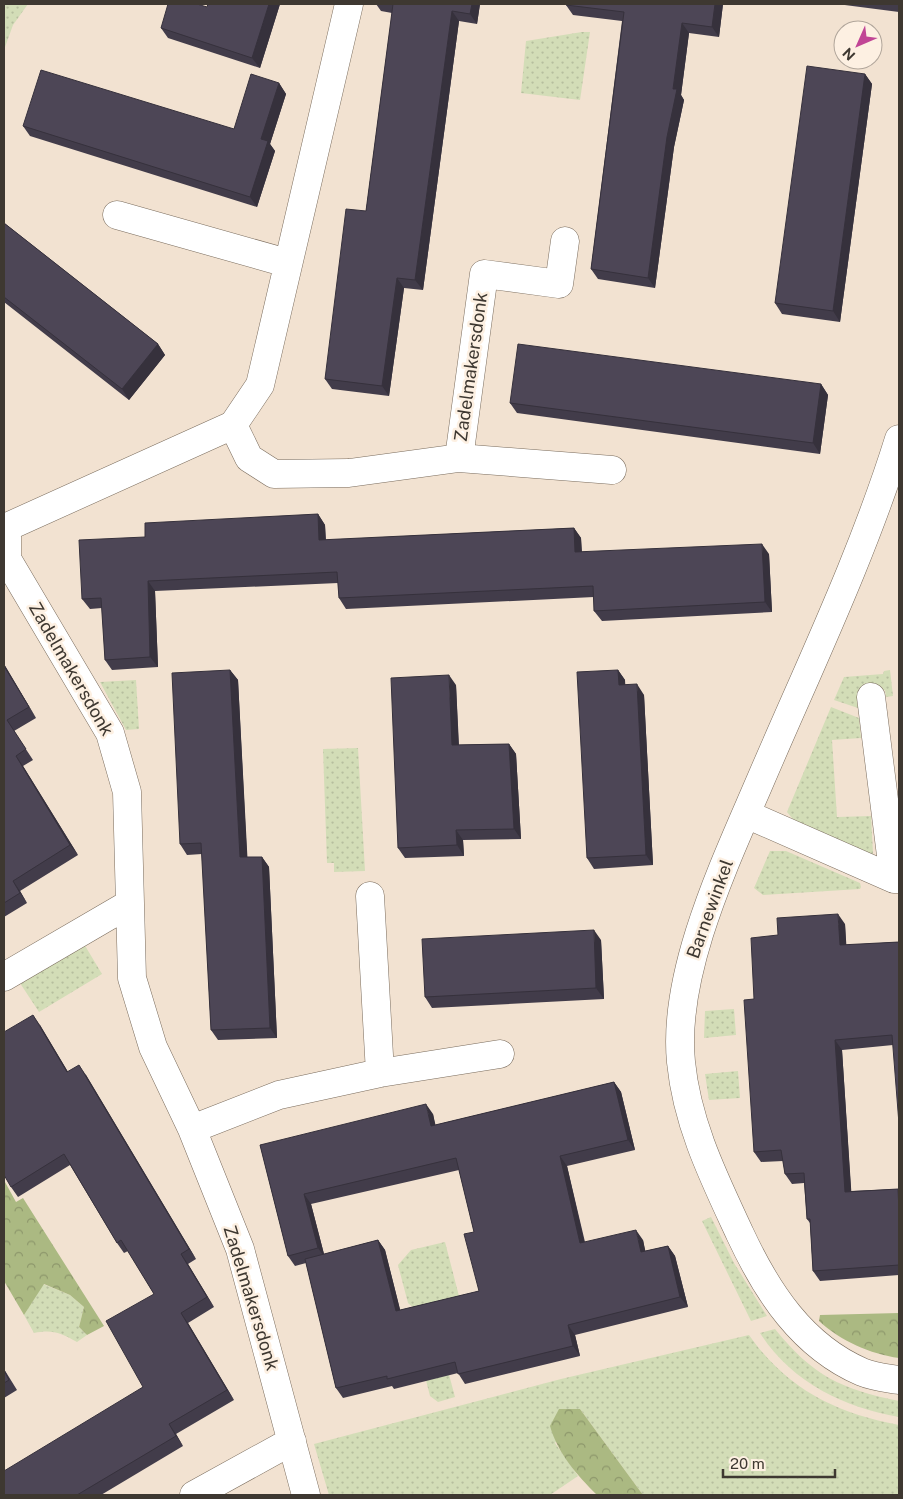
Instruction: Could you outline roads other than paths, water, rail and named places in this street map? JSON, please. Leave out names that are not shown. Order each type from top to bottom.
[{"type":"street","points":[[232,425],[260,385],[286,263],[349,4]]},
{"type":"street","points":[[117,215],[286,263]]},
{"type":"street","name":"Zadelmakersdonk","points":[[459,458],[484,274],[558,284],[565,241]]},
{"type":"street","name":"Zadelmakersdonk","points":[[306,1495],[240,1248],[192,1129],[152,1047],[132,978],[127,792],[110,733],[7,559],[6,525],[232,425],[249,458],[274,474],[349,473],[459,458],[612,470]]},
{"type":"street","name":"Barnewinkel","points":[[899,439],[866,534],[746,814],[692,954],[680,1031],[681,1061],[688,1105],[704,1157],[748,1253],[788,1318],[822,1350],[864,1373],[899,1380]]},
{"type":"street","points":[[871,696],[896,879]]},
{"type":"street","points":[[746,814],[896,879]]},
{"type":"street","points":[[370,896],[380,1073]]},
{"type":"street","points":[[4,977],[129,904]]},
{"type":"street","points":[[192,1129],[279,1095],[380,1073],[500,1054]]},
{"type":"street","points":[[194,1495],[292,1441]]}]
